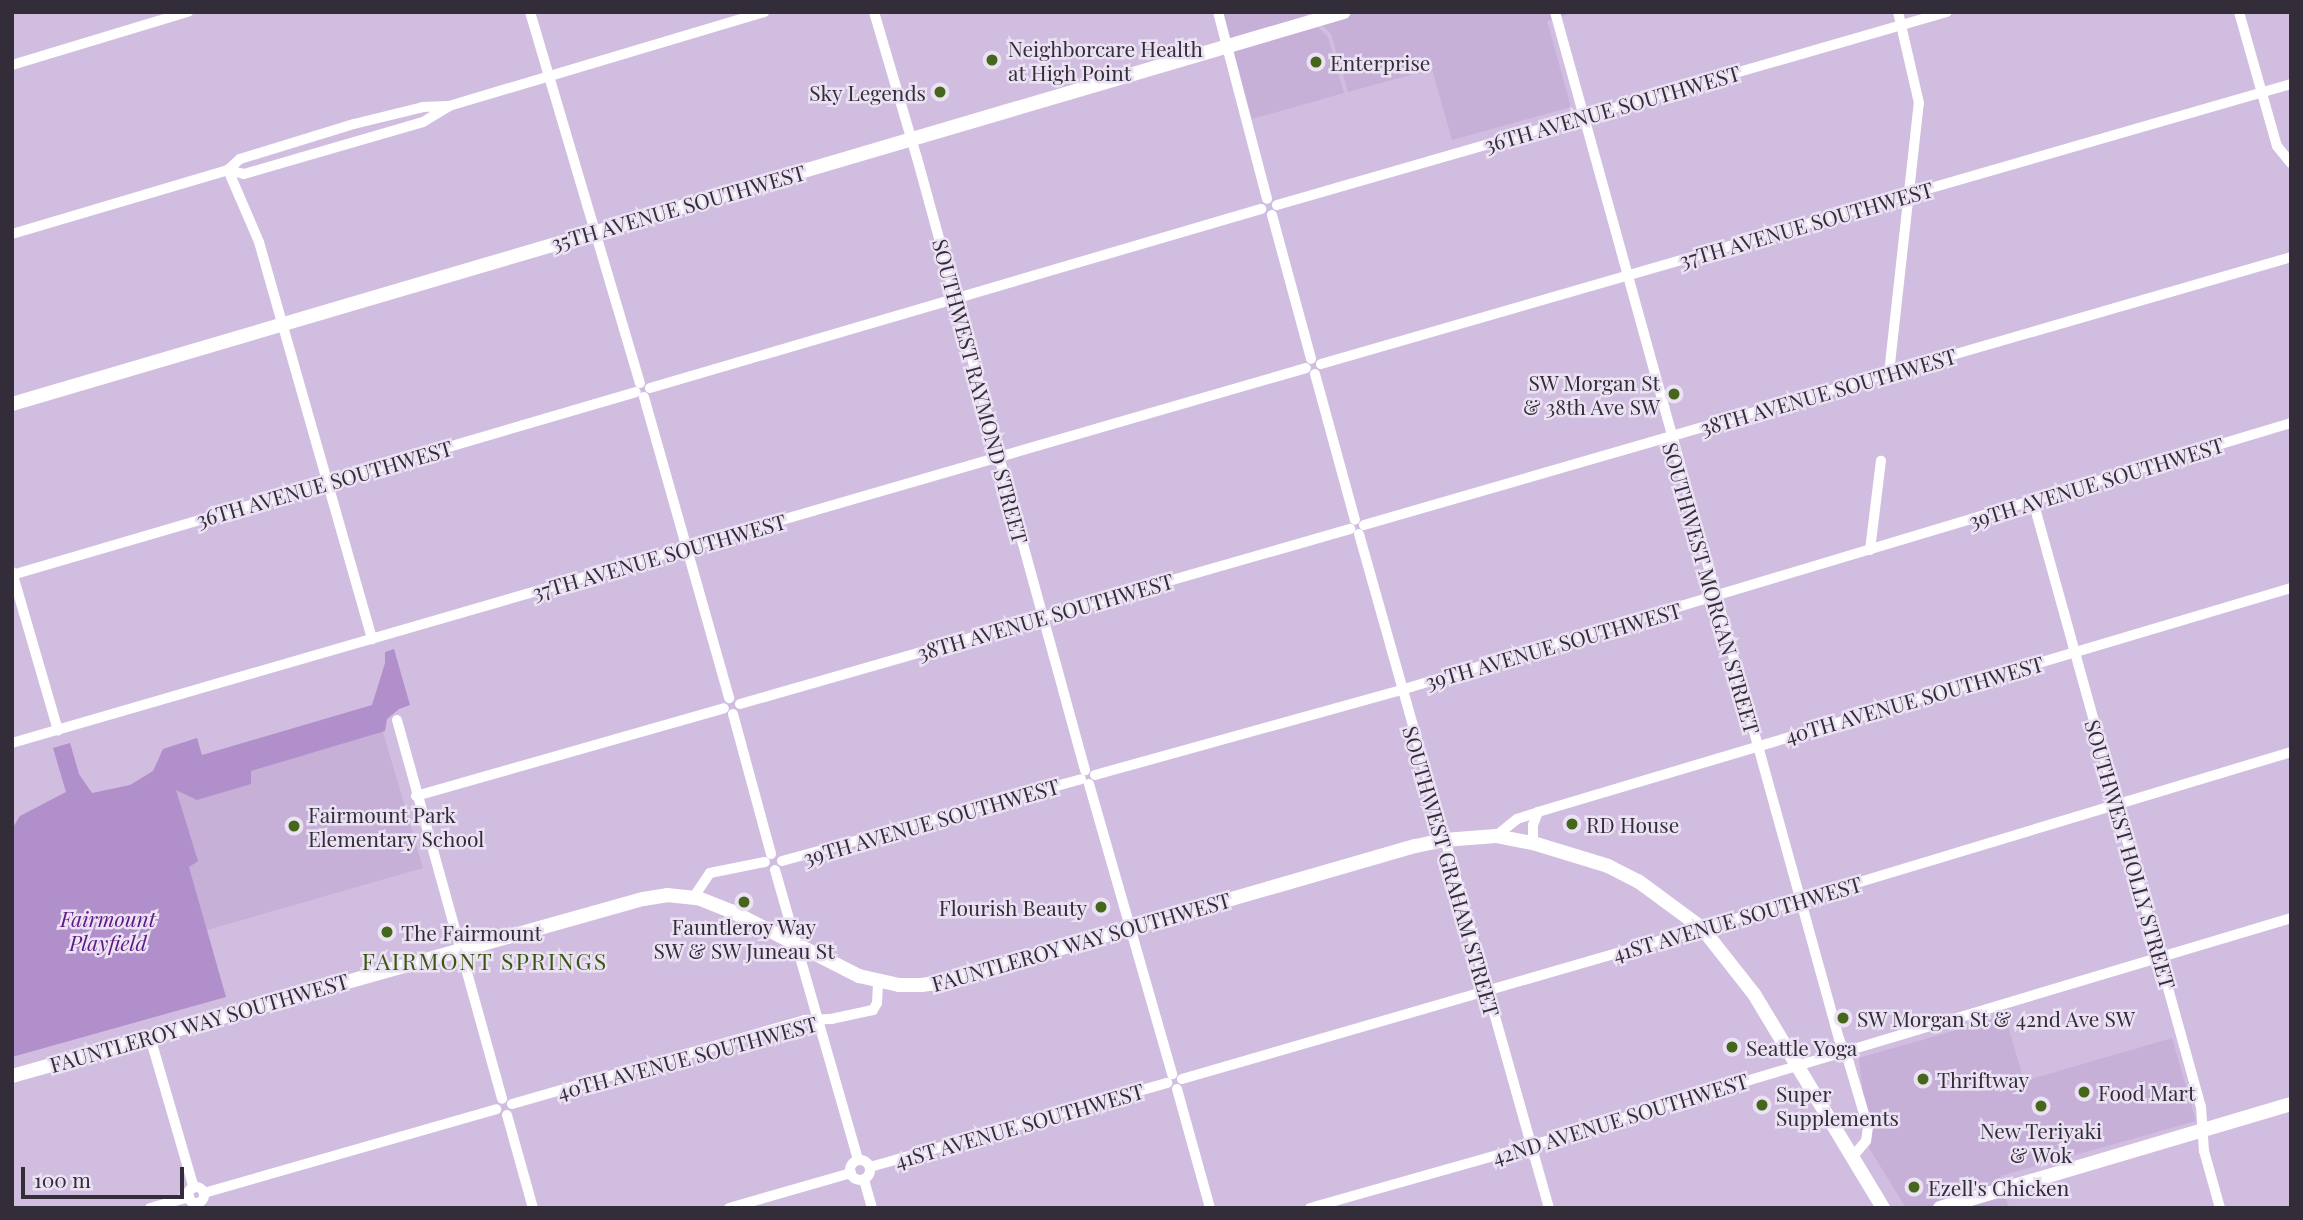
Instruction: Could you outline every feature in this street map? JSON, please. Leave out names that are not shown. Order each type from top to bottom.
[{"type":"main road","name":"35TH AVENUE SOUTHWEST","points":[[12,404],[283,322],[1344,12]]},
{"type":"main road","name":"FAUNTLEROY WAY SOUTHWEST","points":[[12,1076],[621,903],[667,895],[693,898],[731,911],[834,964],[878,981],[921,985],[944,982],[1444,840],[1496,836],[1573,853],[1638,881],[1703,928],[1754,994],[1883,1208]]},
{"type":"main road","points":[[1940,1208],[2291,1104]]},
{"type":"street","points":[[12,65],[188,12]]},
{"type":"street","points":[[530,12],[642,390],[729,707],[769,869],[778,866],[797,944],[858,1160]]},
{"type":"street","points":[[12,234],[228,170],[240,159],[354,124],[422,107],[449,106],[764,12]]},
{"type":"street","name":"SOUTHWEST RAYMOND STREET","points":[[874,12],[912,139],[1210,1208]]},
{"type":"street","name":"SOUTHWEST GRAHAM STREET","points":[[1218,12],[1401,690],[1549,1208]]},
{"type":"street","name":"SOUTHWEST MORGAN STREET","points":[[1555,12],[1756,745],[1842,1051],[1849,1063],[1868,1127],[1866,1141],[1852,1157]]},
{"type":"street","points":[[1889,373],[1919,103],[1898,12]]},
{"type":"street","name":"36TH AVENUE SOUTHWEST","points":[[12,574],[1261,209],[1261,203],[1272,206],[1947,12]]},
{"type":"street","points":[[2239,12],[2277,146],[2291,163]]},
{"type":"street","name":"37TH AVENUE SOUTHWEST","points":[[12,743],[2291,84]]},
{"type":"street","points":[[228,170],[244,174],[410,126],[423,122],[449,106]]},
{"type":"street","points":[[228,170],[259,242],[372,639]]},
{"type":"street","name":"38TH AVENUE SOUTHWEST","points":[[729,707],[736,699],[740,704],[2291,257]]},
{"type":"street","name":"39TH AVENUE SOUTHWEST","points":[[778,866],[1401,690],[2291,423]]},
{"type":"street","points":[[1870,550],[1881,461]]},
{"type":"street","name":"SOUTHWEST HOLLY STREET","points":[[2033,501],[2201,1107],[2204,1151],[2220,1208]]},
{"type":"street","points":[[12,574],[58,730]]},
{"type":"street","name":"40TH AVENUE SOUTHWEST","points":[[1496,836],[1517,819],[1538,811],[2291,588]]},
{"type":"street","points":[[416,796],[729,707]]},
{"type":"street","points":[[397,720],[416,796],[533,1208]]},
{"type":"street","name":"41ST AVENUE SOUTHWEST","points":[[870,1167],[1487,993],[2291,752]]},
{"type":"street","points":[[1533,843],[1533,825],[1538,811]]},
{"type":"street","points":[[693,898],[710,873],[768,858]]},
{"type":"street","name":"42ND AVENUE SOUTHWEST","points":[[1310,1208],[2291,918]]},
{"type":"street","name":"40TH AVENUE SOUTHWEST","points":[[150,1208],[197,1198],[804,1020],[873,1010],[877,1003],[878,981]]},
{"type":"street","points":[[150,1037],[197,1198]]},
{"type":"street","points":[[858,1160],[865,1161],[870,1167],[870,1174],[864,1180],[856,1180],[850,1173],[852,1164],[858,1160]]},
{"type":"street","points":[[729,1208],[850,1173]]},
{"type":"street","points":[[864,1180],[872,1208]]},
{"type":"shaded area","points":[[1223,12],[1303,12],[1328,37],[1344,93],[1252,119]]},
{"type":"shaded area","points":[[1308,12],[1576,12],[1547,21],[1571,107],[1452,140],[1432,69],[1348,92],[1331,34]]},
{"type":"shaded area","name":"Fairmount Park Elementary School","points":[[380,722],[423,868],[207,930],[165,784]]},
{"type":"shaded area","points":[[2005,1016],[2024,1081],[2172,1038],[2196,1121],[2000,1176],[2009,1208],[1906,1208],[1869,1148],[1859,1058]]},
{"type":"green space","name":"Fairmount Playfield","points":[[394,649],[410,705],[399,709],[387,719],[385,731],[251,771],[251,784],[197,800],[176,790],[198,861],[189,867],[226,997],[12,1057],[12,829],[20,816],[66,792],[53,748],[70,743],[79,774],[92,793],[130,785],[153,771],[163,749],[197,738],[202,755],[372,705],[385,663],[385,652]]},
{"type":"place","name":"Neighborcare Health at High Point","points":[[992,60]]},
{"type":"place","name":"Enterprise","points":[[1316,62]]},
{"type":"place","name":"Sky Legends","points":[[940,92]]},
{"type":"place","name":"SW Morgan St & 38th Ave SW","points":[[1674,394]]},
{"type":"place","name":"RD House","points":[[1572,824]]},
{"type":"place","name":"Fairmount Park Elementary School","points":[[294,826]]},
{"type":"place","name":"Fauntleroy Way SW & SW Juneau St","points":[[744,902]]},
{"type":"place","name":"Flourish Beauty","points":[[1101,907]]},
{"type":"place","name":"The Fairmount","points":[[387,932]]},
{"type":"place","name":"SW Morgan St & 42nd Ave SW","points":[[1843,1018]]},
{"type":"place","name":"Seattle Yoga","points":[[1732,1047]]},
{"type":"place","name":"Thriftway","points":[[1923,1079]]},
{"type":"place","name":"Food Mart","points":[[2084,1092]]},
{"type":"place","name":"Super Supplements","points":[[1762,1105]]},
{"type":"place","name":"New Teriyaki & Wok","points":[[2041,1106]]},
{"type":"place","name":"Ezell's Chicken","points":[[1914,1187]]},
{"type":"district","name":"FAIRMONT SPRINGS","points":[[485,961]]}]
